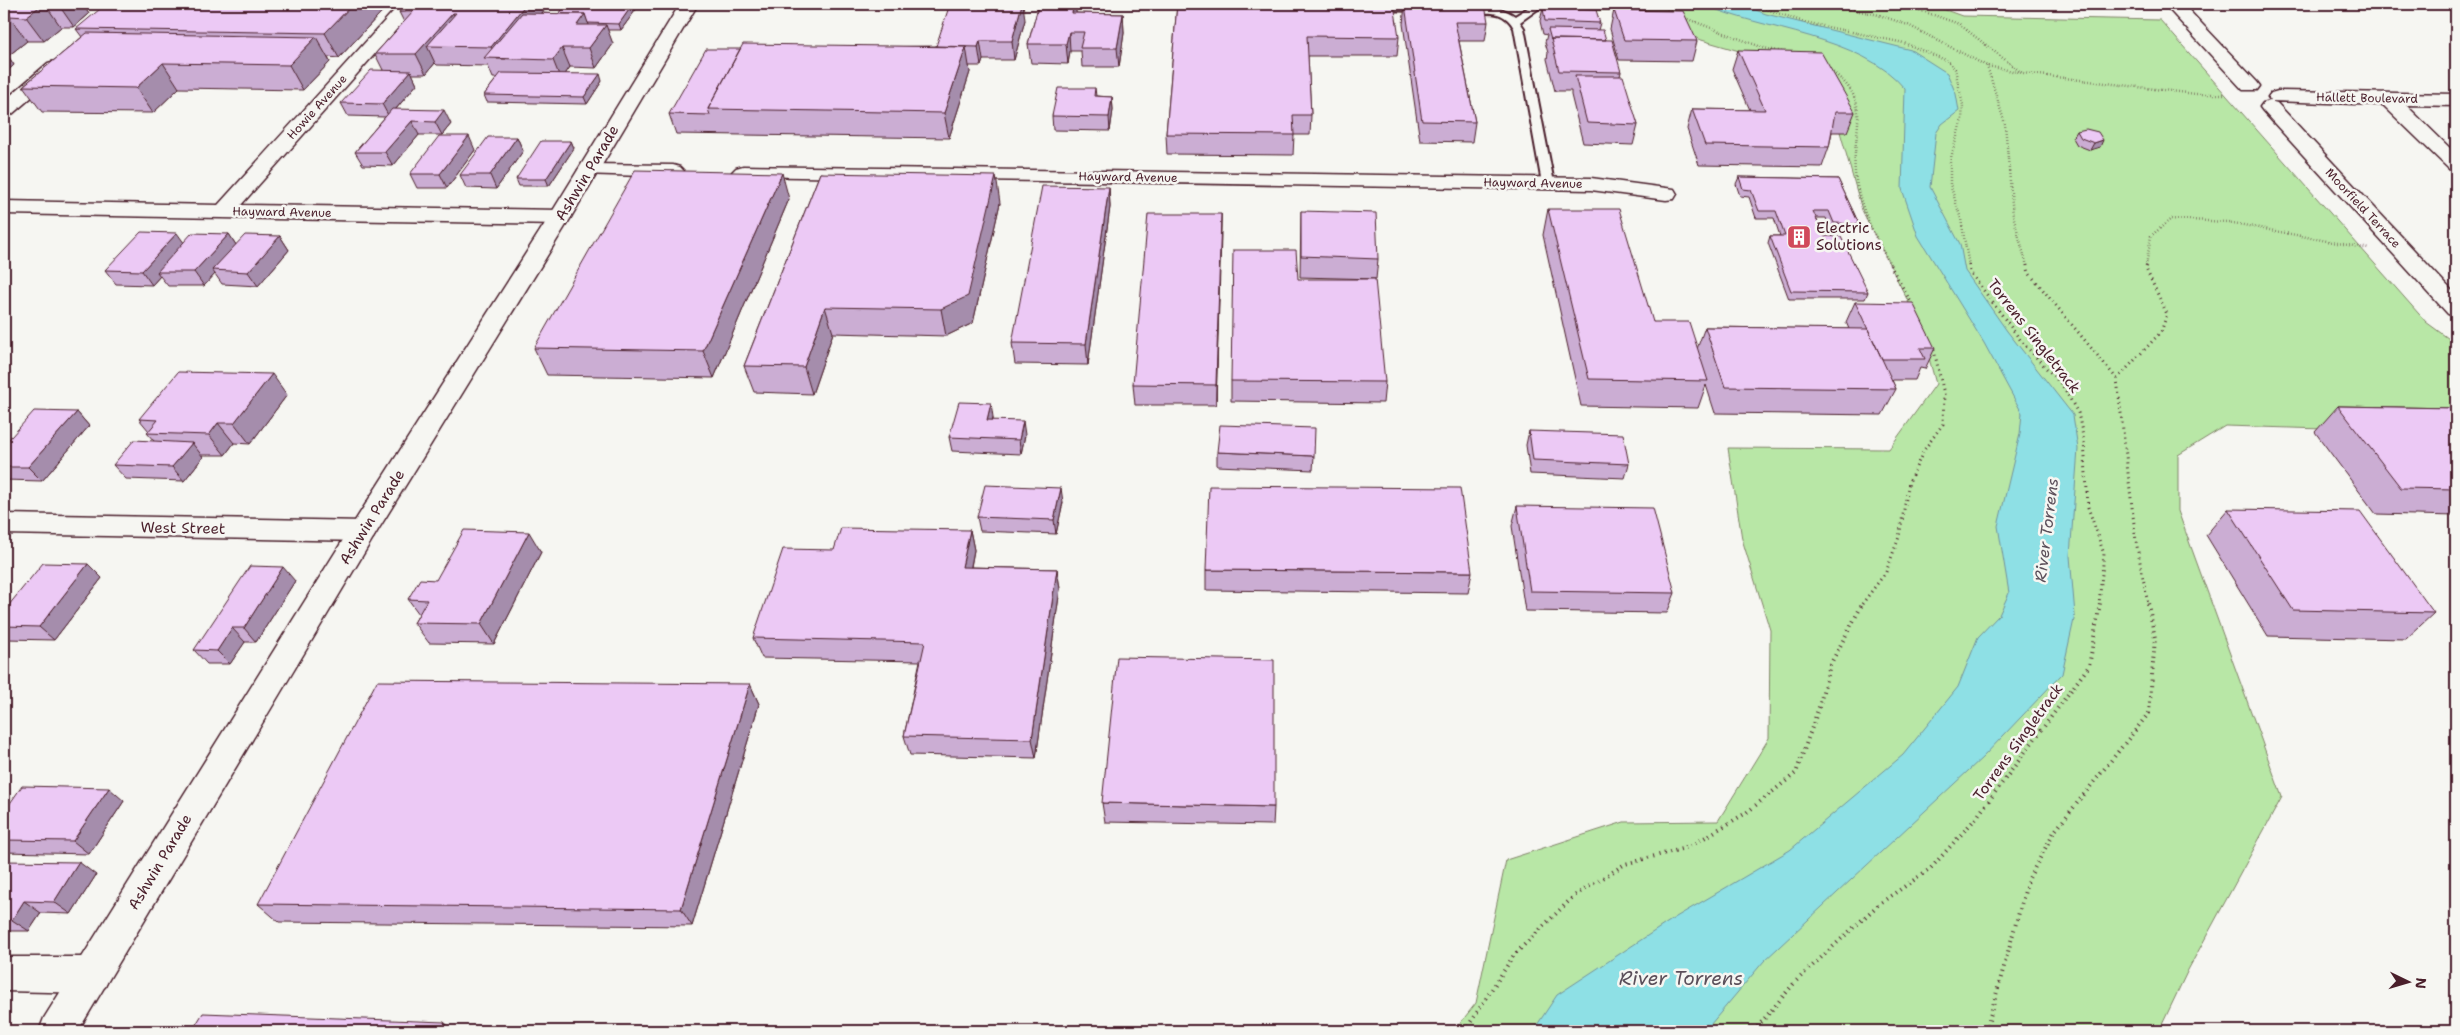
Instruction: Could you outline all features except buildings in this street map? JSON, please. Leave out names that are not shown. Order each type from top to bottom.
[{"type":"street","name":"Howie Avenue","points":[[224,211],[410,4]]},
{"type":"street","name":"Ashwin Parade","points":[[57,1031],[363,531],[589,170],[689,4]]},
{"type":"street","points":[[2173,4],[2244,90],[2266,90],[2274,102]]},
{"type":"street","points":[[4,111],[71,54]]},
{"type":"street","points":[[2387,98],[2456,165]]},
{"type":"street","name":"Hallett Boulevard","points":[[2274,102],[2387,98],[2456,100]]},
{"type":"street","name":"Moorfield Terrace","points":[[2274,102],[2402,250],[2456,309]]},
{"type":"street","points":[[589,170],[696,171]]},
{"type":"street","name":"Hayward Avenue","points":[[726,172],[1591,184],[1666,194]]},
{"type":"street","name":"Hayward Avenue","points":[[4,208],[560,217]]},
{"type":"street","name":"West Street","points":[[4,524],[363,531]]},
{"type":"street","points":[[4,974],[92,974]]},
{"type":"lane","points":[[1516,20],[1540,4]]},
{"type":"lane","points":[[1366,8],[1434,8]]},
{"type":"lane","points":[[1453,8],[1495,10],[1508,14],[1516,20],[1548,183]]},
{"type":"path","points":[[1656,4],[1699,25],[1764,48],[1787,52]]},
{"type":"path","name":"Torrens Singletrack","points":[[1751,4],[1804,22],[1904,43],[1942,58],[1955,69],[1963,105],[1962,119],[1950,161],[1950,184],[1961,219],[1970,272],[2022,342],[2062,385],[2078,413],[2084,441],[2088,507],[2104,554],[2100,601],[2090,666],[1976,818],[1930,869],[1879,904],[1796,981],[1754,1031]]},
{"type":"path","points":[[1824,4],[1879,15],[1908,24],[1986,66],[2023,73],[2196,94],[2244,90]]},
{"type":"path","points":[[1902,4],[1959,24],[2023,73]]},
{"type":"path","points":[[1986,66],[2005,124],[2013,215],[2029,273],[2117,379],[2136,541],[2154,638],[2149,714],[2054,832],[2028,880],[1986,1031]]},
{"type":"path","points":[[1826,67],[1846,82],[1855,94],[1860,124],[1855,174],[1860,199],[1878,243],[1913,306]]},
{"type":"path","points":[[2117,379],[2161,331],[2167,314],[2146,269],[2151,236],[2171,219],[2228,222],[2366,249],[2402,250]]},
{"type":"path","points":[[1465,1031],[1514,956],[1574,896],[1625,864],[1689,847],[1746,813],[1796,773],[1819,708],[1830,665],[1856,613],[1886,572],[1899,536],[1909,482],[1924,450],[1943,424],[1944,394],[1935,350],[1931,341]]},
{"type":"green space","points":[[1589,4],[1929,4],[1962,16],[2160,20],[2426,322],[2456,344],[2456,433],[2225,426],[2178,455],[2178,511],[2282,797],[2188,970],[2159,1031],[1454,1031],[1476,1003],[1506,860],[1624,822],[1718,821],[1769,738],[1770,630],[1742,539],[1728,448],[1889,449],[1936,384],[1920,325],[1862,210],[1837,121],[1808,71],[1698,39],[1665,17],[1628,11],[1591,10]]},
{"type":"water","name":"River Torrens","points":[[1702,4],[1740,4],[1766,14],[1911,50],[1947,73],[1956,94],[1959,111],[1942,124],[1936,133],[1930,187],[1960,244],[1965,271],[2007,331],[2073,415],[2078,449],[2070,556],[2075,615],[2062,674],[1983,757],[1764,961],[1705,1031],[1533,1031],[1557,995],[1676,917],[1790,850],[1903,755],[1958,687],[1978,637],[1999,615],[2009,593],[1998,526],[2020,434],[2022,413],[1984,343],[1918,236],[1902,189],[1905,89],[1886,71],[1838,45],[1726,13]]},
{"type":"place","name":"Electric Solutions","points":[[1799,237]]}]
